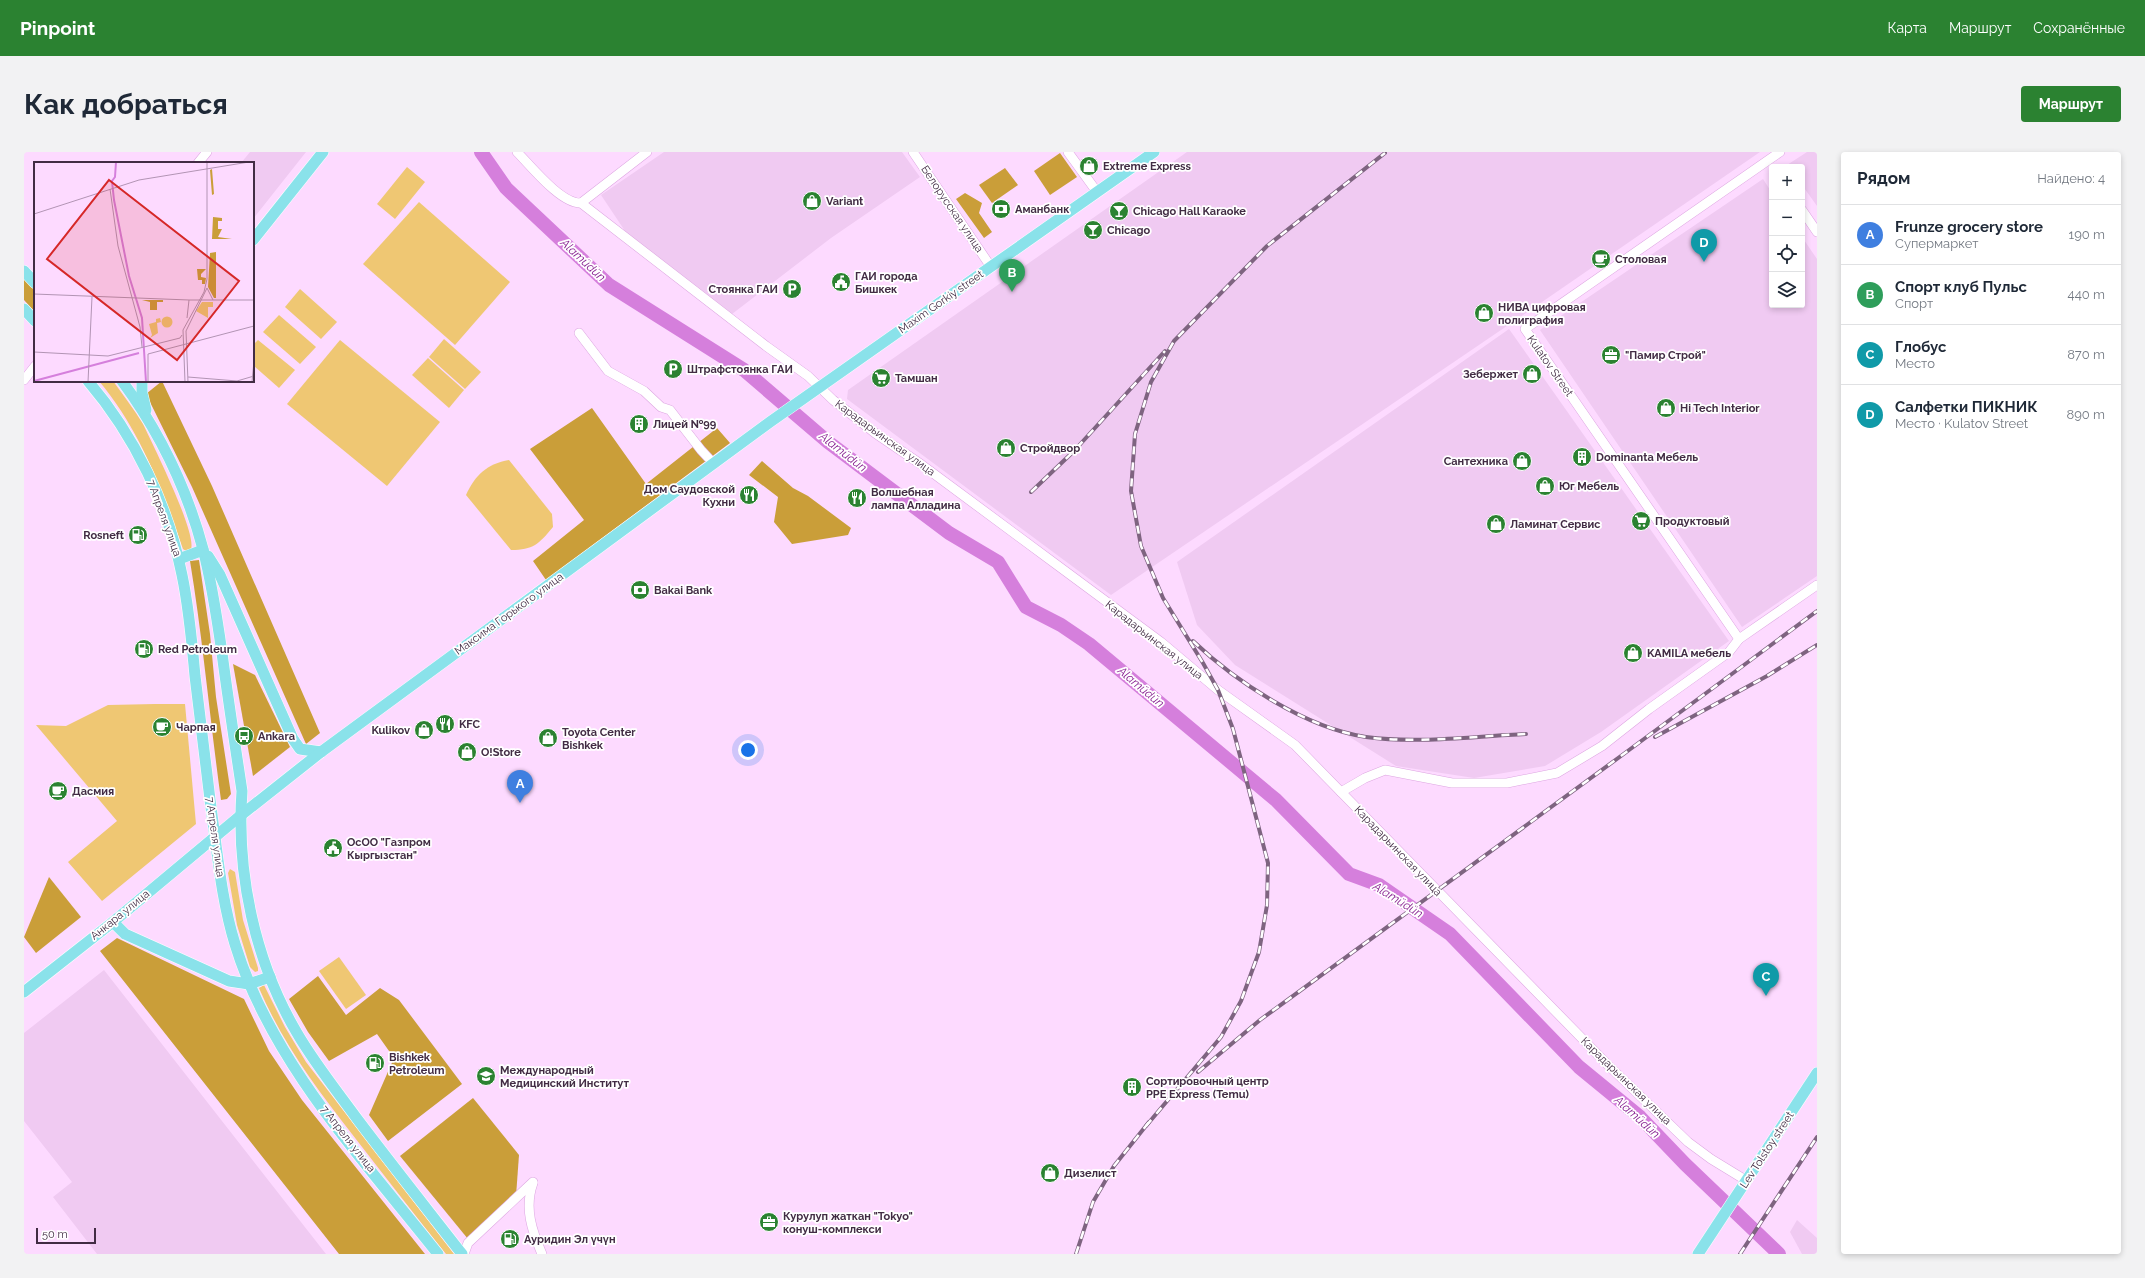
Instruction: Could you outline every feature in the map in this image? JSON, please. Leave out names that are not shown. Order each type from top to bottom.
[{"type":"main road","points":[[254,239],[302,181],[323,152]]},
{"type":"main road","name":"Maxim Gorkiy street","points":[[806,396],[1154,152]]},
{"type":"main road","points":[[24,271],[34,282]]},
{"type":"main road","points":[[24,309],[34,320]]},
{"type":"main road","name":"7 Апреля улица","points":[[89,382],[113,414],[145,469],[169,527],[179,560],[188,608],[215,836],[228,915],[249,984],[263,1015],[291,1064],[343,1134],[438,1254]]},
{"type":"main road","name":"7 Апреля улица","points":[[123,382],[153,429],[181,485],[203,550],[214,597],[242,791],[240,816],[248,898],[254,927],[270,977],[296,1032],[321,1070],[463,1254]]},
{"type":"main road","points":[[142,382],[144,403],[153,429]]},
{"type":"main road","name":"Максима Горького улица","points":[[215,836],[321,752],[806,396]]},
{"type":"main road","points":[[179,560],[203,550],[220,575],[293,739],[300,748],[321,752]]},
{"type":"main road","name":"Анкара улица","points":[[24,992],[113,922],[215,836]]},
{"type":"main road","points":[[113,922],[125,934],[229,982],[249,984],[270,977]]},
{"type":"main road","name":"Lev Tolstoy street","points":[[1698,1254],[1817,1073]]},
{"type":"street","points":[[199,162],[207,152]]},
{"type":"street","name":"Карадарьинская улица","points":[[517,152],[563,198],[574,203],[581,203],[754,337],[808,376],[833,400],[875,433],[922,465],[1161,642],[1218,690],[1295,745],[1436,891],[1644,1099],[1688,1142],[1744,1186]]},
{"type":"street","name":"Белорусская улица","points":[[913,152],[991,267]]},
{"type":"street","points":[[1068,152],[1097,192]]},
{"type":"street","name":"Kulatov Street","points":[[1770,164],[1780,152]]},
{"type":"street","points":[[581,203],[644,153]]},
{"type":"street","name":"Kulatov Street","points":[[1739,639],[1525,330],[1769,165]]},
{"type":"street","points":[[1805,214],[1817,232]]},
{"type":"street","points":[[579,333],[608,371],[644,391],[661,407],[670,410],[701,450],[714,464]]},
{"type":"street","points":[[24,380],[34,367]]},
{"type":"street","points":[[1341,792],[1365,778],[1385,770],[1452,782],[1507,783],[1558,773],[1602,746],[1649,709],[1729,652],[1739,639],[1817,585]]},
{"type":"street","points":[[463,1254],[468,1243],[533,1182],[529,1192],[529,1213],[533,1233],[542,1254]]},
{"type":"shaded area","points":[[250,152],[306,152],[254,218],[254,162],[242,162]]},
{"type":"shaded area","points":[[664,152],[902,152],[920,177],[831,238],[732,314],[627,234],[601,195]]},
{"type":"shaded area","points":[[1187,152],[1760,152],[1111,595],[847,399],[848,390]]},
{"type":"shaded area","points":[[1807,152],[1817,152],[1817,206],[1805,189],[1805,164],[1789,164]]},
{"type":"shaded area","points":[[1060,153],[1077,177],[1050,195],[1034,171]]},
{"type":"shaded area","points":[[407,167],[425,182],[395,219],[377,204]]},
{"type":"shaded area","points":[[1005,168],[1018,185],[992,203],[979,185]]},
{"type":"shaded area","points":[[1763,179],[1769,188],[1769,308],[1805,308],[1805,241],[1817,259],[1817,576],[1742,627],[1540,330]]},
{"type":"shaded area","points":[[965,193],[982,203],[979,213],[992,232],[984,238],[956,199]]},
{"type":"shaded area","points":[[419,202],[510,282],[455,345],[363,264]]},
{"type":"shaded area","points":[[24,278],[34,289],[34,311],[24,300]]},
{"type":"shaded area","points":[[300,289],[337,322],[321,339],[285,307]]},
{"type":"shaded area","points":[[279,315],[316,347],[300,364],[263,332]]},
{"type":"shaded area","points":[[1509,329],[1729,641],[1601,732],[1545,766],[1474,778],[1396,766],[1235,665],[1197,625],[1177,562]]},
{"type":"shaded area","points":[[444,339],[481,372],[465,389],[429,357]]},
{"type":"shaded area","points":[[258,340],[295,370],[279,388],[254,366],[254,344]]},
{"type":"shaded area","points":[[340,340],[440,422],[387,486],[287,404]]},
{"type":"shaded area","points":[[428,358],[464,390],[449,408],[412,375]]},
{"type":"shaded area","points":[[100,382],[114,382],[143,424],[181,507],[191,540],[191,549],[186,551],[183,549],[158,482],[138,440],[114,400]]},
{"type":"shaded area","points":[[162,382],[212,486],[320,733],[306,744],[192,487],[146,394]]},
{"type":"shaded area","points":[[592,408],[646,484],[717,428],[730,443],[546,580],[533,561],[584,520],[530,449]]},
{"type":"shaded area","points":[[509,460],[552,514],[553,527],[544,538],[535,545],[519,550],[511,550],[466,495],[478,476],[494,464]]},
{"type":"shaded area","points":[[762,461],[793,488],[808,496],[851,528],[848,535],[792,544],[774,522],[778,497],[749,475]]},
{"type":"shaded area","points":[[199,560],[210,634],[216,697],[231,794],[227,799],[221,800],[199,620],[190,561]]},
{"type":"shaded area","points":[[233,664],[255,675],[290,747],[253,776]]},
{"type":"shaded area","points":[[185,704],[196,824],[102,901],[68,862],[117,821],[36,725],[66,726],[108,705]]},
{"type":"shaded area","points":[[230,869],[235,872],[243,920],[258,968],[258,971],[255,972],[250,967],[237,925],[228,873]]},
{"type":"shaded area","points":[[49,877],[81,917],[36,953],[24,937]]},
{"type":"shaded area","points":[[117,938],[244,999],[269,1051],[302,1100],[425,1254],[339,1254],[100,951]]},
{"type":"shaded area","points":[[339,957],[366,995],[346,1009],[319,971]]},
{"type":"shaded area","points":[[104,970],[326,1254],[97,1254],[53,1197],[72,1182],[24,1121],[24,1033]]},
{"type":"shaded area","points":[[318,976],[346,1015],[380,988],[399,1000],[462,1084],[388,1141],[369,1115],[394,1058],[377,1034],[329,1061],[308,1032],[289,999]]},
{"type":"shaded area","points":[[264,985],[285,1027],[306,1062],[454,1254],[446,1254],[313,1082],[289,1046],[268,1008],[259,988]]},
{"type":"shaded area","points":[[473,1098],[519,1155],[516,1196],[468,1239],[400,1156]]},
{"type":"shaded area","points":[[1797,1220],[1817,1238],[1817,1254],[1802,1254],[1790,1232]]},
{"type":"waterway","name":"Alamüdün","points":[[481,152],[506,188],[609,285],[744,370],[828,442],[949,533],[998,562],[1026,607],[1061,625],[1089,644],[1276,800],[1349,874],[1379,885],[1450,934],[1579,1067],[1640,1117],[1685,1164],[1779,1254]]},
{"type":"railway","points":[[1146,1126],[1221,1037],[1241,1001],[1259,952],[1267,905],[1268,863],[1233,729],[1218,690],[1163,598],[1141,546],[1131,491],[1135,434],[1151,382],[1174,341],[1267,246],[1385,153]]},
{"type":"railway","points":[[1031,492],[1074,451],[1165,351]]},
{"type":"railway","points":[[1198,1072],[1260,1020],[1817,611]]},
{"type":"railway","points":[[1193,641],[1210,657],[1273,701],[1320,724],[1343,732],[1366,737],[1406,740],[1526,734]]},
{"type":"railway","points":[[1655,737],[1767,676],[1817,645]]},
{"type":"railway","points":[[1076,1254],[1093,1202],[1114,1166],[1149,1122]]},
{"type":"railway","points":[[1740,1254],[1817,1137]]},
{"type":"place","name":"Extreme Express","points":[[1089,166]]},
{"type":"place","name":"Variant","points":[[812,201]]},
{"type":"place","name":"Аманбанк","points":[[1001,209]]},
{"type":"place","name":"Chicago Hall Karaoke","points":[[1119,211]]},
{"type":"place","name":"Chicago","points":[[1093,230]]},
{"type":"place","name":"Столовая","points":[[1601,259]]},
{"type":"place","name":"Салфетки ПИКНИК","points":[[1704,262]]},
{"type":"place","name":"ГАИ города Бишкек","points":[[841,282]]},
{"type":"place","name":"Стоянка ГАИ","points":[[792,289]]},
{"type":"place","name":"Спорт клуб Пульс","points":[[1012,292]]},
{"type":"place","name":"НИВА цифровая полиграфия","points":[[1484,313]]},
{"type":"place","name":"\"Памир Строй\"","points":[[1611,355]]},
{"type":"place","name":"Штрафстоянка ГАИ","points":[[673,369]]},
{"type":"place","name":"Зебержет","points":[[1532,374]]},
{"type":"place","name":"Тамшан","points":[[881,378]]},
{"type":"place","name":"Hi Tech Interior","points":[[1666,408]]},
{"type":"place","name":"Лицей №99","points":[[639,424]]},
{"type":"place","name":"Стройдвор","points":[[1006,448]]},
{"type":"place","name":"Dominanta Мебель","points":[[1582,457]]},
{"type":"place","name":"Сантехника","points":[[1522,461]]},
{"type":"place","name":"Юг Мебель","points":[[1545,486]]},
{"type":"place","name":"Дом Саудовской Кухни","points":[[749,495]]},
{"type":"place","name":"Волшебная лампа Алладина","points":[[857,498]]},
{"type":"place","name":"Продуктовый","points":[[1641,521]]},
{"type":"place","name":"Ламинат Сервис","points":[[1496,524]]},
{"type":"place","name":"Rosneft","points":[[138,535]]},
{"type":"place","name":"Bakai Bank","points":[[640,590]]},
{"type":"place","name":"Red Petroleum","points":[[144,649]]},
{"type":"place","name":"KAMILA мебель","points":[[1633,653]]},
{"type":"place","name":"KFC","points":[[445,724]]},
{"type":"place","name":"Чарпая","points":[[162,727]]},
{"type":"place","name":"Kulikov","points":[[424,730]]},
{"type":"place","name":"Ankara","points":[[244,736]]},
{"type":"place","name":"Toyota Center Bishkek","points":[[548,738]]},
{"type":"place","name":"O!Store","points":[[467,752]]},
{"type":"place","name":"Дасмия","points":[[58,791]]},
{"type":"place","name":"Frunze grocery store","points":[[520,803]]},
{"type":"place","name":"ОсОО \"Газпром Кыргызстан\"","points":[[333,848]]},
{"type":"place","name":"Глобус","points":[[1766,996]]},
{"type":"place","name":"Bishkek Petroleum","points":[[375,1063]]},
{"type":"place","name":"Международный Медицинский Институт","points":[[486,1076]]},
{"type":"place","name":"Сортировочный центр PPE Express (Temu)","points":[[1132,1087]]},
{"type":"place","name":"Дизелист","points":[[1050,1173]]},
{"type":"place","name":"Курулуп жаткан \"Tokyo\" конуш-комплекси","points":[[769,1222]]},
{"type":"place","name":"Ауридин Эл үчүн","points":[[510,1239]]}]
